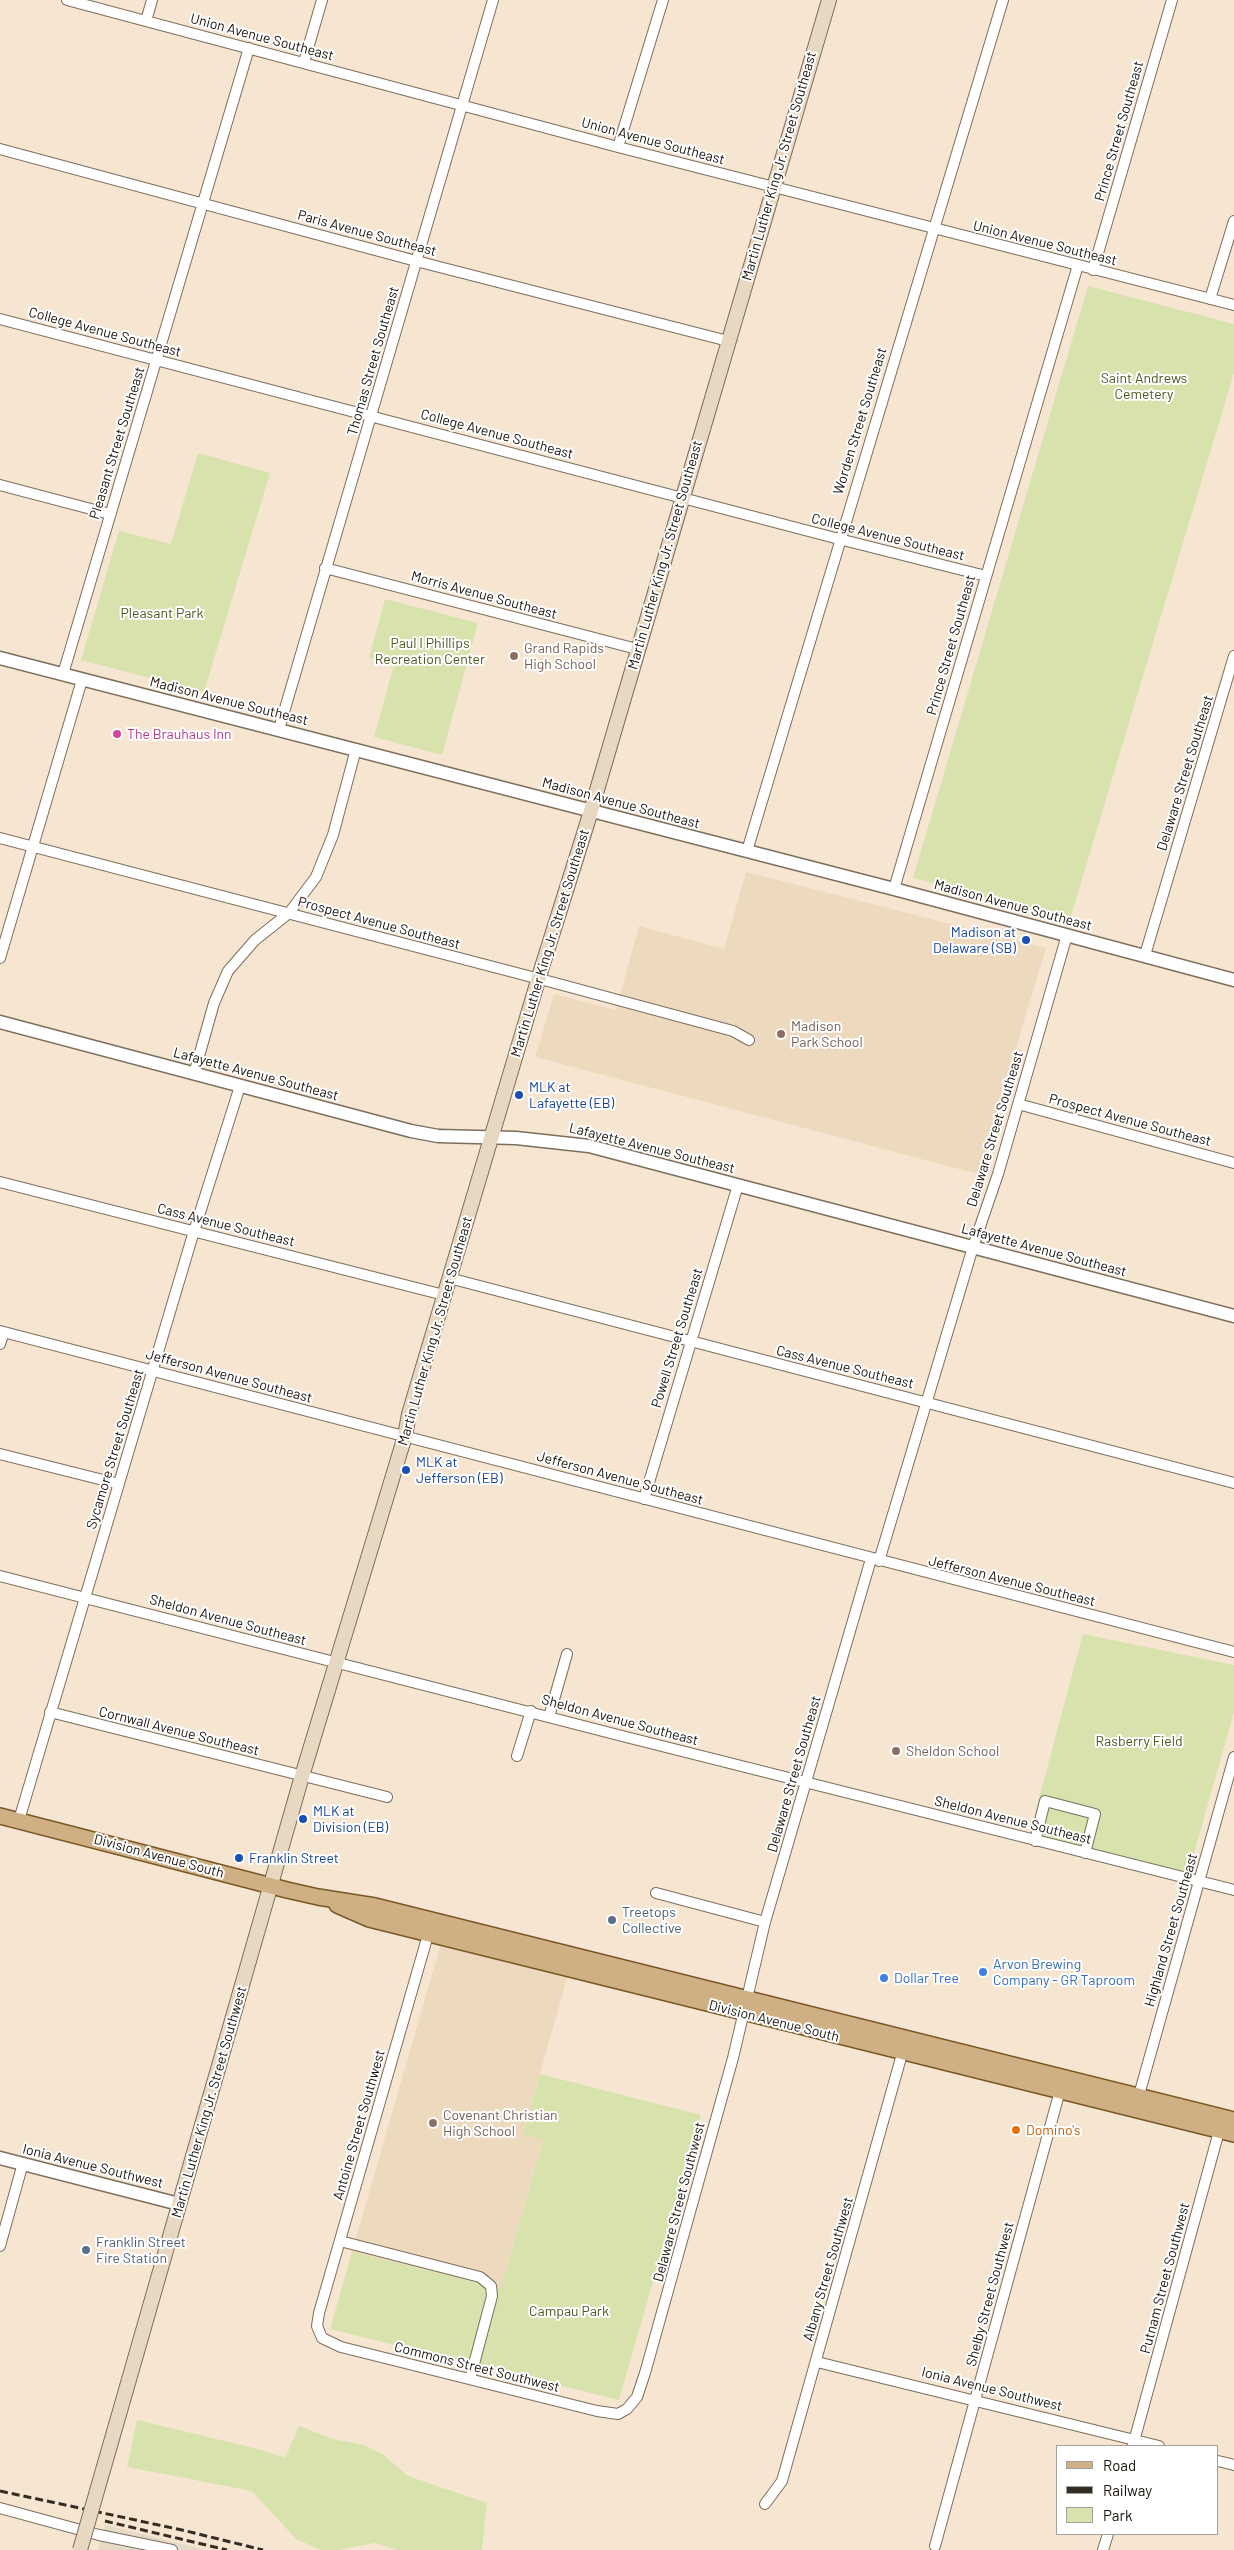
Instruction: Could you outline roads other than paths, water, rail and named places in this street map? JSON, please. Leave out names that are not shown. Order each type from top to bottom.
[{"type":"main road","name":"Martin Luther King Jr. Street Southeast","points":[[270,1885],[405,1436],[409,1414],[538,979],[591,810],[681,496],[828,0]]},
{"type":"main road","name":"Division Avenue South","points":[[0,1816],[318,1897],[375,1906],[430,1927],[742,2013],[902,2053],[1062,2084]]},
{"type":"main road","name":"Martin Luther King Jr. Street Southwest","points":[[80,2550],[270,1885]]},
{"type":"main road","name":"Division Avenue South","points":[[430,1927],[746,1998],[906,2038],[1062,2084],[1228,2125]]},
{"type":"street","name":"Union Avenue Southeast","points":[[67,0],[618,147],[1234,305]]},
{"type":"street","points":[[146,21],[152,0]]},
{"type":"street","points":[[304,62],[322,0]]},
{"type":"street","name":"Thomas Street Southeast","points":[[279,729],[324,568],[372,416],[493,0]]},
{"type":"street","points":[[618,147],[663,0]]},
{"type":"street","name":"Worden Street Southeast","points":[[746,851],[1003,0]]},
{"type":"street","name":"Prince Street Southeast","points":[[1093,270],[1172,0]]},
{"type":"street","name":"Pleasant Street Southeast","points":[[63,674],[248,48]]},
{"type":"street","name":"Paris Avenue Southeast","points":[[0,149],[416,261],[728,341]]},
{"type":"street","points":[[1210,299],[1234,221]]},
{"type":"street","name":"Prince Street Southeast","points":[[894,889],[1078,265]]},
{"type":"street","name":"College Avenue Southeast","points":[[0,319],[986,576]]},
{"type":"street","points":[[0,485],[110,514]]},
{"type":"street","name":"Morris Avenue Southeast","points":[[324,568],[637,649]]},
{"type":"street","name":"Delaware Street Southeast","points":[[1145,955],[1234,656]]},
{"type":"street","name":"Madison Avenue Southeast","points":[[0,658],[894,889],[1234,980]]},
{"type":"street","points":[[0,958],[82,680]]},
{"type":"street","points":[[194,1074],[214,1003],[228,971],[255,940],[289,914],[308,890],[324,861],[356,749]]},
{"type":"street","name":"Prospect Avenue Southeast","points":[[0,838],[733,1031],[749,1040]]},
{"type":"street","name":"Delaware Street Southeast","points":[[746,1998],[765,1922],[807,1782],[875,1560],[928,1403],[973,1247],[998,1174],[1067,935]]},
{"type":"street","name":"Lafayette Avenue Southeast","points":[[0,1022],[411,1131],[438,1136],[492,1136],[589,1146],[1234,1316]]},
{"type":"street","name":"Sycamore Street Southeast","points":[[19,1820],[194,1230],[240,1086]]},
{"type":"street","name":"Prospect Avenue Southeast","points":[[1018,1104],[1234,1163]]},
{"type":"street","name":"Cass Avenue Southeast","points":[[0,1182],[444,1295]]},
{"type":"street","name":"Powell Street Southeast","points":[[644,1499],[738,1185]]},
{"type":"street","name":"Cass Avenue Southeast","points":[[449,1278],[1234,1484]]},
{"type":"street","points":[[0,1344],[2,1331]]},
{"type":"street","name":"Jefferson Avenue Southeast","points":[[2,1331],[1234,1652]]},
{"type":"street","points":[[0,1454],[119,1484]]},
{"type":"street","name":"Sheldon Avenue Southeast","points":[[0,1576],[1035,1841],[1234,1890]]},
{"type":"street","points":[[549,1716],[567,1654]]},
{"type":"street","points":[[518,1756],[531,1711]]},
{"type":"street","name":"Cornwall Avenue Southeast","points":[[50,1712],[387,1797]]},
{"type":"street","name":"Highland Street Southeast","points":[[1137,2103],[1234,1757]]},
{"type":"street","points":[[1035,1841],[1045,1801],[1095,1814],[1085,1853]]},
{"type":"street","points":[[656,1893],[765,1922]]},
{"type":"street","name":"Antoine Street Southwest","points":[[322,2338],[318,2326],[319,2314],[430,1927]]},
{"type":"street","name":"Delaware Street Southwest","points":[[627,2409],[637,2397],[645,2374],[697,2191],[746,1998]]},
{"type":"street","name":"Albany Street Southwest","points":[[765,2504],[782,2481],[817,2362],[906,2038]]},
{"type":"street","name":"Shelby Street Southwest","points":[[935,2546],[1062,2084]]},
{"type":"street","name":"Putnam Street Southwest","points":[[1134,2443],[1228,2125]]},
{"type":"street","name":"Ionia Avenue Southwest","points":[[0,2158],[179,2204]]},
{"type":"street","points":[[0,2246],[24,2163]]},
{"type":"street","points":[[340,2241],[480,2277],[491,2286],[492,2296],[470,2380]]},
{"type":"street","name":"Commons Street Southwest","points":[[322,2338],[341,2347],[611,2414],[627,2409]]},
{"type":"street","name":"Ionia Avenue Southwest","points":[[817,2362],[975,2400],[1134,2443],[1151,2445]]},
{"type":"street","points":[[1219,2461],[1234,2465]]},
{"type":"street","points":[[0,2508],[99,2535],[172,2550]]},
{"type":"street","points":[[1103,2550],[1108,2535]]},
{"type":"railway","points":[[0,2491],[182,2530],[263,2550]]},
{"type":"railway","points":[[105,2521],[227,2550]]},
{"type":"place","name":"Grand Rapids High School","points":[[514,656]]},
{"type":"place","name":"The Brauhaus Inn","points":[[117,734]]},
{"type":"place","name":"Madison at Delaware (SB)","points":[[1026,940]]},
{"type":"place","name":"Madison Park School","points":[[781,1034]]},
{"type":"place","name":"MLK at Lafayette (EB)","points":[[519,1095]]},
{"type":"place","name":"MLK at Jefferson (EB)","points":[[406,1470]]},
{"type":"place","name":"Sheldon School","points":[[896,1751]]},
{"type":"place","name":"MLK at Division (EB)","points":[[303,1819]]},
{"type":"place","name":"Franklin Street","points":[[239,1858]]},
{"type":"place","name":"Treetops Collective","points":[[612,1920]]},
{"type":"place","name":"Arvon Brewing Company - GR Taproom","points":[[983,1972]]},
{"type":"place","name":"Dollar Tree","points":[[884,1978]]},
{"type":"place","name":"Covenant Christian High School","points":[[433,2123]]},
{"type":"place","name":"Domino's","points":[[1016,2130]]},
{"type":"place","name":"Franklin Street Fire Station","points":[[86,2250]]},
{"type":"park label","name":"Saint Andrews Cemetery","points":[[1144,386]]},
{"type":"park label","name":"Pleasant Park","points":[[162,613]]},
{"type":"park label","name":"Paul I Phillips Recreation Center","points":[[430,652]]},
{"type":"park label","name":"Rasberry Field","points":[[1139,1741]]},
{"type":"park label","name":"Campau Park","points":[[569,2311]]}]
